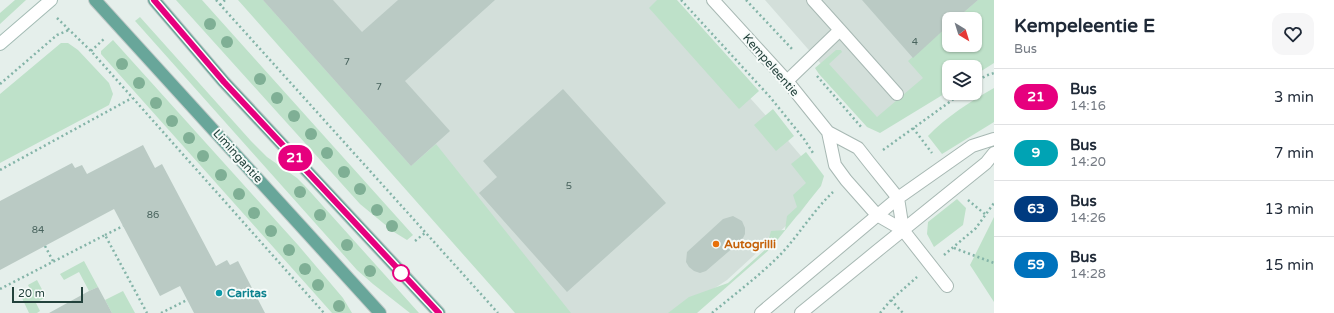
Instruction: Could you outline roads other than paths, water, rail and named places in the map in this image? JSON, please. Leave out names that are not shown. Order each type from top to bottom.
[{"type":"main road","name":"Limingantie","points":[[95,0],[380,313]]},
{"type":"main road","points":[[154,0],[224,82],[439,313]]},
{"type":"street","name":"Kempeleentie","points":[[713,0],[787,81],[828,132],[858,148],[898,198],[903,230]]},
{"type":"street","points":[[813,0],[897,94]]},
{"type":"street","points":[[0,44],[48,2]]},
{"type":"street","points":[[787,81],[840,30]]},
{"type":"street","name":"Kempeleentie","points":[[828,132],[835,165],[846,180],[877,215],[903,230]]},
{"type":"street","points":[[761,313],[898,198],[972,146],[994,139]]},
{"type":"street","points":[[801,313],[986,163],[994,153]]},
{"type":"street","points":[[903,230],[947,286]]},
{"type":"place","name":"Autogrilli","points":[[716,244]]},
{"type":"place","name":"Caritas","points":[[219,293]]}]
